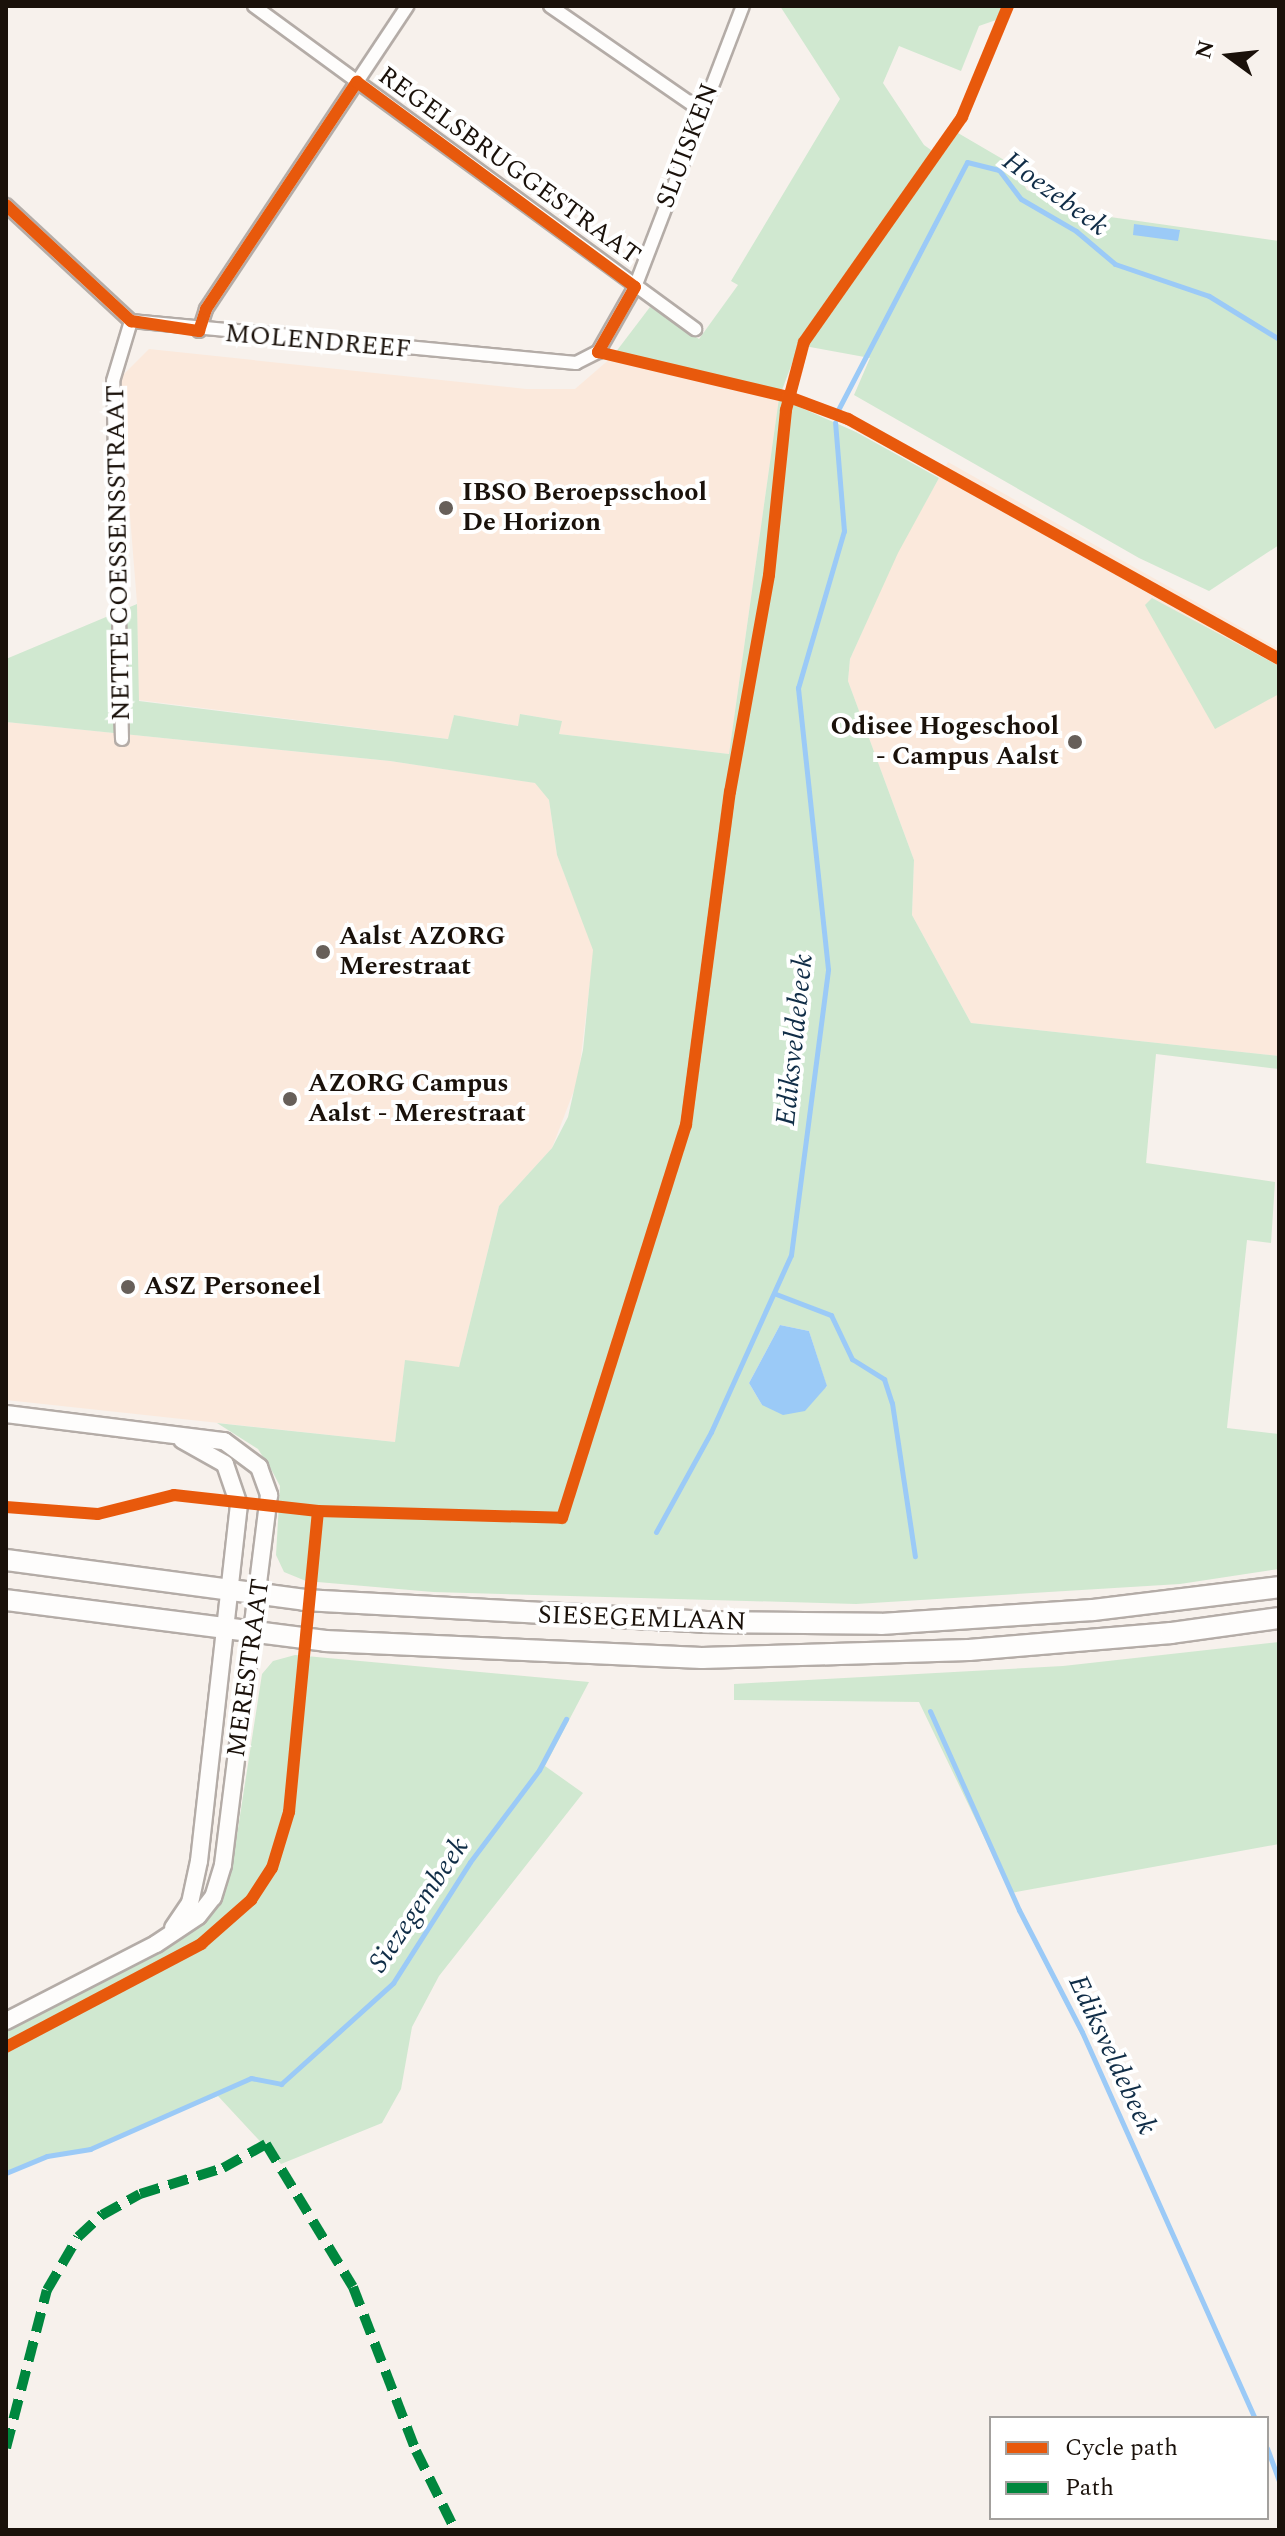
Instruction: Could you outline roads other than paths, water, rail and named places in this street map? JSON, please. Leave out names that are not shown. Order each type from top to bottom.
[{"type":"highway","name":"SIESEGEMLAAN","points":[[6,1560],[259,1593],[432,1611],[881,1624],[1093,1610],[1279,1587]]},
{"type":"highway","name":"SIESEGEMLAAN","points":[[6,1600],[254,1635],[446,1650],[702,1658],[1026,1646],[1279,1618]]},
{"type":"street","name":"REGELSBRUGGESTRAAT","points":[[254,6],[695,329]]},
{"type":"street","points":[[199,331],[206,309],[407,6]]},
{"type":"street","points":[[550,6],[700,110]]},
{"type":"street","name":"SLUISKEN","points":[[635,287],[700,110],[743,6]]},
{"type":"street","points":[[6,205],[131,321]]},
{"type":"street","name":"MOLENDREEF","points":[[131,321],[199,331],[576,363],[598,352],[635,287]]},
{"type":"street","name":"NETTE COESSENSSTRAAT","points":[[122,739],[113,381],[131,321]]},
{"type":"street","name":"MERESTRAAT","points":[[6,1414],[224,1441],[259,1467],[269,1495],[254,1635],[219,1882],[198,1916],[156,1944],[6,2021]]},
{"type":"street","name":"MERESTRAAT","points":[[156,1944],[184,1913],[196,1875],[239,1505],[235,1484],[225,1464],[211,1454],[165,1434]]},
{"type":"water","points":[[1134,224],[1180,230],[1178,241],[1133,235]]},
{"type":"water","points":[[780,1325],[809,1331],[827,1386],[805,1411],[783,1415],[762,1405],[749,1383]]},
{"type":"waterway","name":"Hoezebeek","points":[[839,408],[967,162],[999,170],[1021,199],[1076,231],[1115,264],[1209,296],[1279,339]]},
{"type":"waterway","name":"Ediksveldebeek","points":[[656,1532],[711,1432],[791,1255],[828,969],[798,688],[844,531],[835,422]]},
{"type":"waterway","name":"Ediksveldebeek","points":[[776,1294],[831,1315],[852,1359],[884,1379],[892,1403],[915,1556]]},
{"type":"waterway","name":"Ediksveldebeek","points":[[930,1711],[1019,1910],[1082,2032],[1254,2416]]},
{"type":"waterway","name":"Siezegembeek","points":[[6,2173],[47,2156],[90,2149],[251,2078],[281,2084],[393,1983],[470,1862],[539,1770],[566,1719]]},
{"type":"waterway","name":"Ediksveldebeek","points":[[1269,2454],[1279,2481]]},
{"type":"place","name":"IBSO Beroepsschool De Horizon","points":[[446,508]]},
{"type":"place","name":"Odisee Hogeschool - Campus Aalst","points":[[1075,742]]},
{"type":"place","name":"Aalst AZORG Merestraat","points":[[323,952]]},
{"type":"place","name":"AZORG Campus Aalst - Merestraat","points":[[290,1099]]},
{"type":"place","name":"ASZ Personeel","points":[[128,1287]]}]
